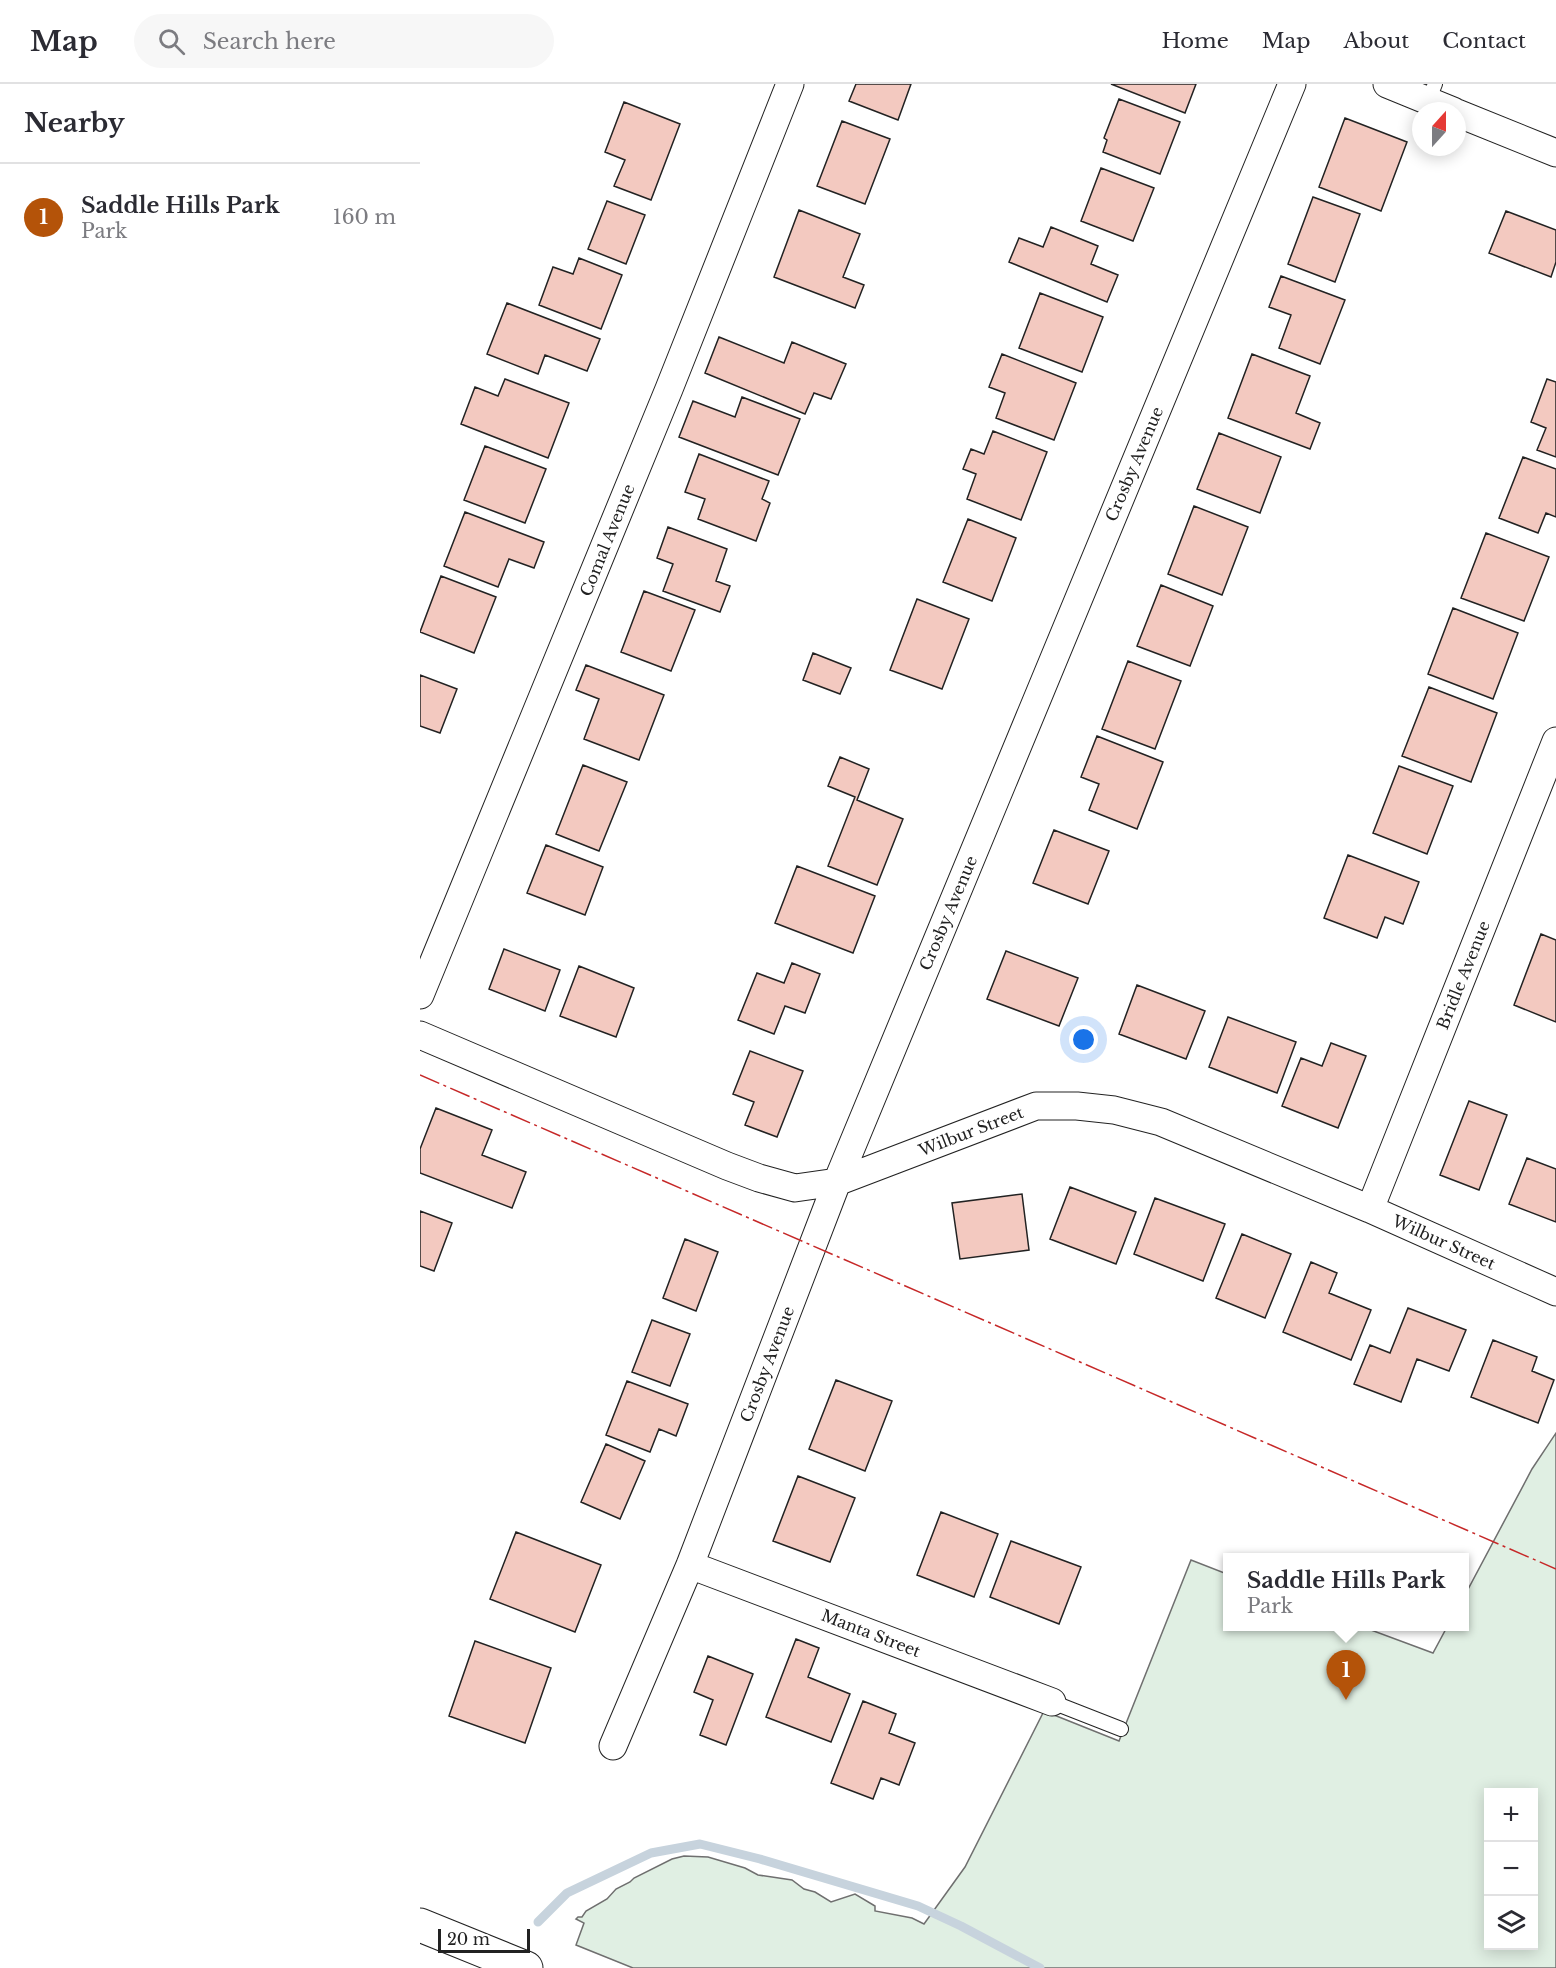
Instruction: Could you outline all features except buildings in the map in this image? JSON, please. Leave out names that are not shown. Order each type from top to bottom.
[{"type":"main road","points":[[420,1925],[526,1968]]},
{"type":"street","name":"Comal Avenue","points":[[420,994],[665,400],[790,84]]},
{"type":"street","name":"Crosby Avenue","points":[[612,1746],[690,1565],[837,1182],[1292,84]]},
{"type":"street","points":[[1387,84],[1432,92],[1444,102]]},
{"type":"street","points":[[1466,116],[1556,153]]},
{"type":"street","name":"Bridle Avenue","points":[[1370,1209],[1556,741]]},
{"type":"street","name":"Wilbur Street","points":[[420,1035],[727,1166],[795,1188],[837,1182],[1036,1106],[1077,1106],[1114,1110],[1161,1122],[1370,1209],[1556,1292]]},
{"type":"street","name":"Manta Street","points":[[690,1565],[1052,1702]]},
{"type":"lane","points":[[1052,1702],[1121,1730]]},
{"type":"green space","points":[[1556,1433],[1556,1968],[633,1968],[576,1945],[584,1923],[576,1919],[578,1917],[582,1917],[586,1911],[607,1899],[616,1889],[634,1878],[672,1859],[684,1856],[708,1857],[745,1868],[758,1875],[792,1880],[804,1889],[815,1892],[831,1902],[855,1894],[875,1906],[875,1911],[912,1918],[924,1924],[965,1867],[1044,1711],[1119,1741],[1191,1560],[1223,1572],[1223,1631],[1374,1631],[1433,1653],[1445,1631],[1469,1631],[1469,1587],[1532,1469]]},
{"type":"waterway","points":[[538,1922],[567,1893],[651,1853],[700,1844],[760,1859],[918,1906],[1040,1968]]},
{"type":"power","points":[[420,1075],[1556,1569]]},
{"type":"place","name":"Saddle Hills Park","points":[[1346,1700]]}]
